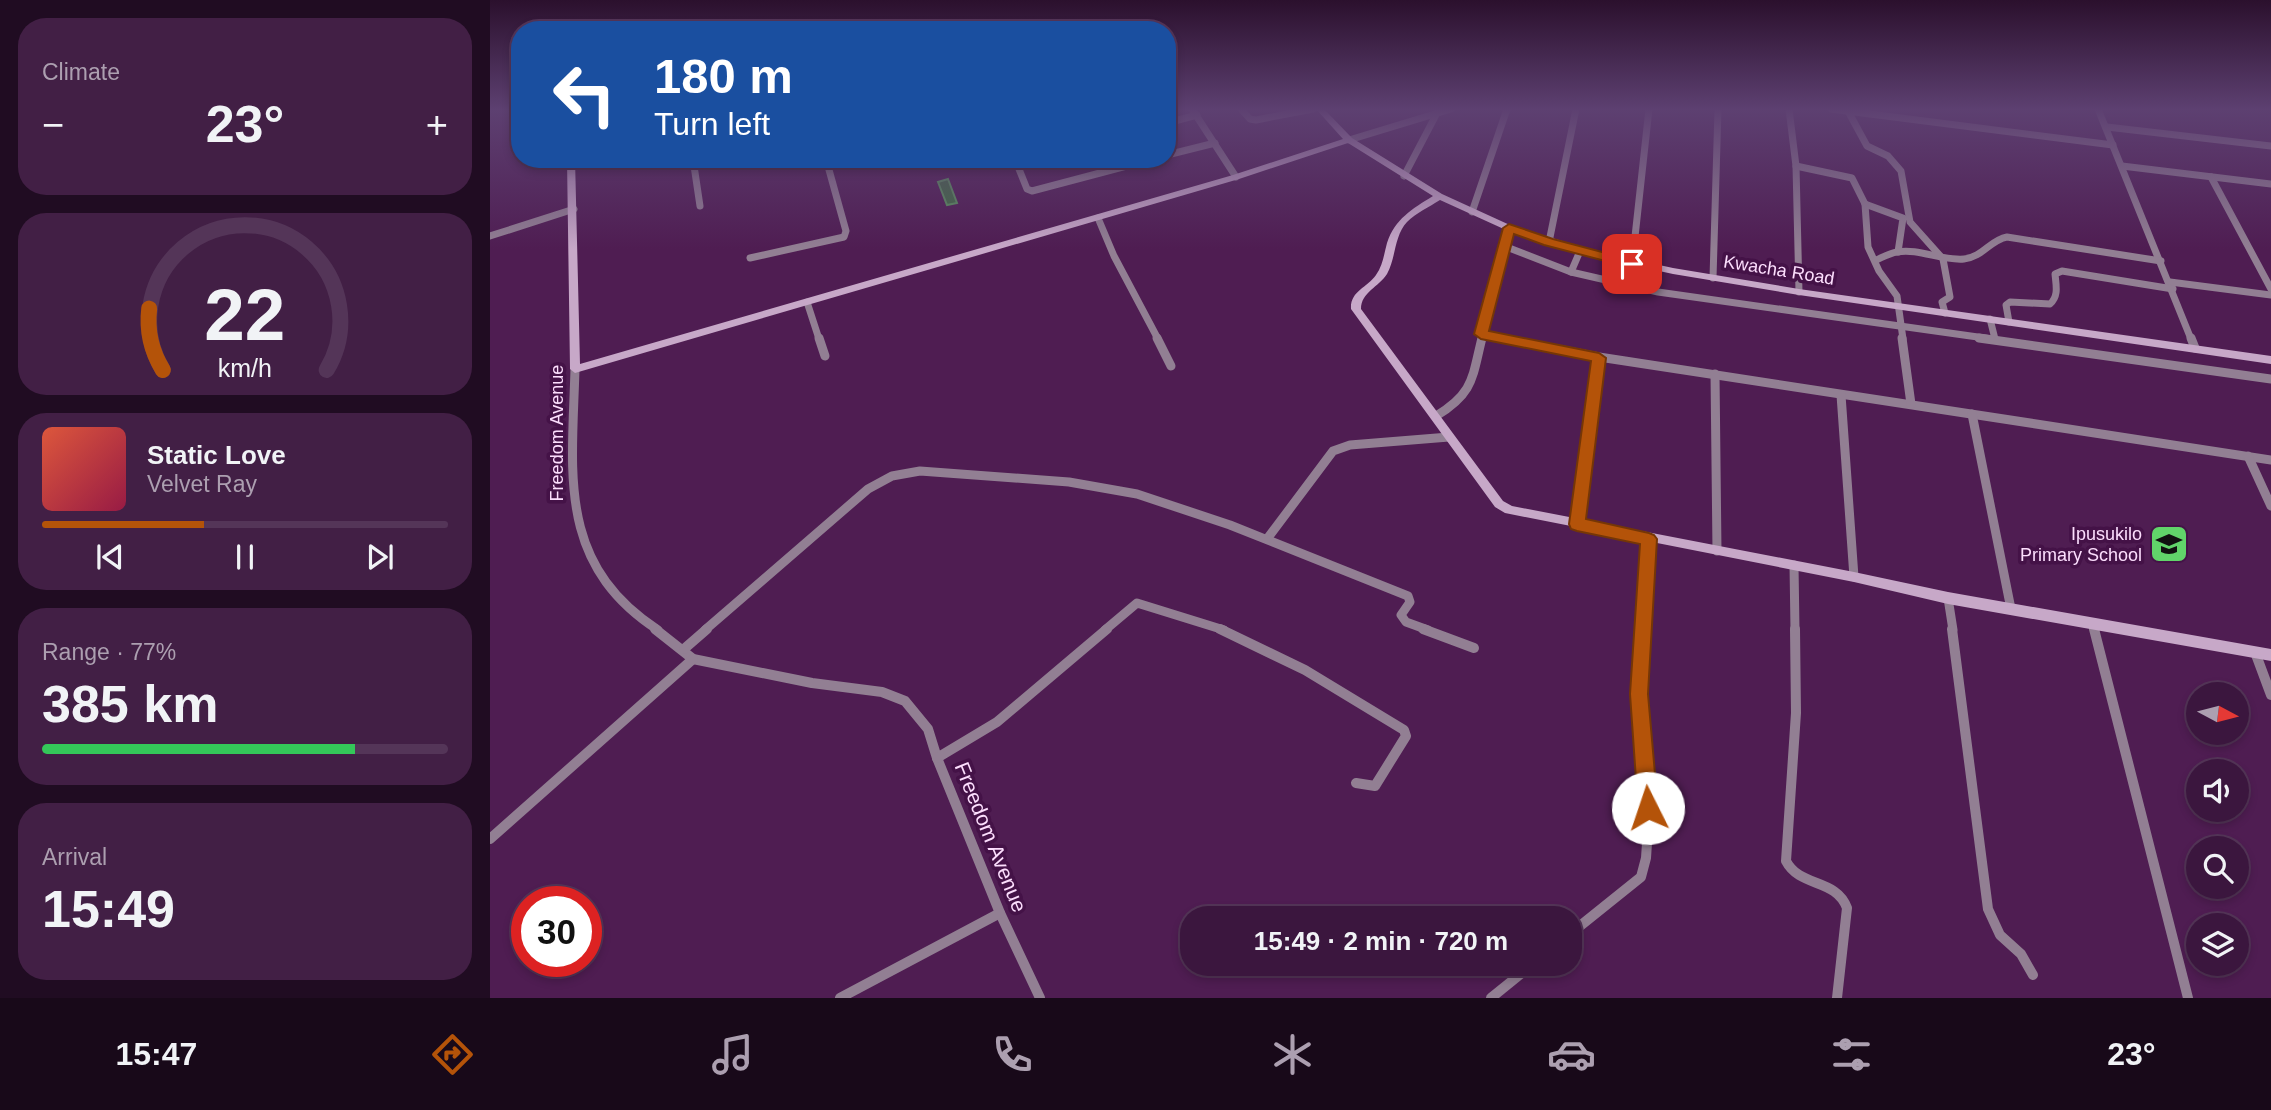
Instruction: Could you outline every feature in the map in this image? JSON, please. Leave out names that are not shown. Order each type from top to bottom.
[{"type":"main road","points":[[575,369],[1098,218],[1301,156]]},
{"type":"main road","name":"Kwacha Road","points":[[1373,156],[1439,196],[1509,228],[1549,242],[1632,264],[1799,292],[2271,360]]},
{"type":"main road","name":"Freedom Avenue","points":[[572,168],[575,369]]},
{"type":"main road","points":[[1439,196],[1398,227],[1381,277],[1354,302],[1356,309],[1499,503],[1509,510],[1854,577],[1948,598],[2271,654]]},
{"type":"street","points":[[1222,156],[1236,177]]},
{"type":"street","points":[[1404,176],[1415,156]]},
{"type":"street","points":[[1472,212],[1491,156]]},
{"type":"street","points":[[1549,242],[1567,156]]},
{"type":"street","points":[[1632,264],[1644,156]]},
{"type":"street","points":[[1713,278],[1717,156]]},
{"type":"street","points":[[1795,156],[1799,292]]},
{"type":"street","points":[[1887,156],[1901,171],[1907,221],[1898,252]]},
{"type":"street","points":[[2118,156],[2195,348]]},
{"type":"street","points":[[1796,166],[1852,178],[1866,204],[1868,247],[1879,271],[1896,294],[1899,306],[1911,404]]},
{"type":"street","points":[[2122,166],[2271,184]]},
{"type":"street","points":[[694,168],[700,206]]},
{"type":"street","points":[[750,258],[844,237],[846,231],[828,168]]},
{"type":"street","points":[[1019,168],[1027,189],[1032,191],[1119,168]]},
{"type":"street","points":[[2211,177],[2271,289]]},
{"type":"street","points":[[1866,204],[1907,221],[1943,259],[1950,297],[1942,302],[1945,313]]},
{"type":"street","points":[[490,236],[574,209]]},
{"type":"street","points":[[1098,218],[1111,254],[1150,320],[1171,366]]},
{"type":"street","points":[[1436,416],[1465,396],[1509,228]]},
{"type":"street","points":[[1876,260],[1898,252],[1943,259],[1975,257],[1992,246],[1996,239],[2007,237],[2161,261]]},
{"type":"street","points":[[1504,246],[1571,272],[1658,292],[2271,379]]},
{"type":"street","points":[[1571,272],[1580,251]]},
{"type":"street","points":[[2009,322],[2006,305],[2010,302],[2054,302],[2055,274],[2062,271],[2171,286],[2271,295]]},
{"type":"street","points":[[807,302],[824,356]]},
{"type":"street","points":[[1990,319],[1995,339]]},
{"type":"street","points":[[2063,329],[2069,349]]},
{"type":"street","points":[[1481,334],[1599,358],[2271,460]]},
{"type":"street","points":[[1577,524],[1599,358]]},
{"type":"street","name":"Freedom Avenue","points":[[575,369],[573,499],[578,530],[590,560],[609,590],[626,608],[684,649],[693,659],[813,683],[882,692],[905,701],[928,729],[937,758],[1000,914],[1040,998]]},
{"type":"street","points":[[1715,374],[1717,551]]},
{"type":"street","points":[[1842,395],[1854,577]]},
{"type":"street","points":[[1972,414],[2011,609]]},
{"type":"street","points":[[1267,539],[1333,451],[1350,444],[1450,437]]},
{"type":"street","points":[[2248,456],[2271,506]]},
{"type":"street","points":[[684,649],[868,489],[887,477],[902,472],[947,472],[1106,486],[1162,501],[1267,539],[1408,596],[1410,602],[1401,615],[1406,622],[1474,648]]},
{"type":"street","points":[[1582,924],[1642,877],[1646,867],[1648,808],[1639,694],[1649,539]]},
{"type":"street","points":[[1794,565],[1796,713],[1786,861],[1789,871],[1799,878],[1839,890],[1845,898],[1847,908],[1837,998]]},
{"type":"street","points":[[1948,598],[1967,728],[1977,833],[1988,909],[2000,935],[2021,954],[2033,975]]},
{"type":"street","points":[[937,758],[997,722],[1137,603],[1143,603],[1214,626],[1305,670],[1404,730],[1406,736],[1375,786],[1356,783]]},
{"type":"street","points":[[2093,624],[2188,998]]},
{"type":"street","points":[[2255,652],[2271,695]]},
{"type":"street","points":[[490,839],[693,659]]},
{"type":"street","points":[[840,998],[1000,914]]},
{"type":"street","points":[[1491,998],[1518,976]]},
{"type":"building","points":[[948,179],[957,203],[947,205],[938,182]]},
{"type":"place","name":"Ipusukilo Primary School","points":[[2169,544]]},
{"type":"route","points":[[1632,264],[1549,242],[1509,228],[1481,334],[1599,358],[1577,524],[1649,539],[1639,694],[1648,808]]}]
